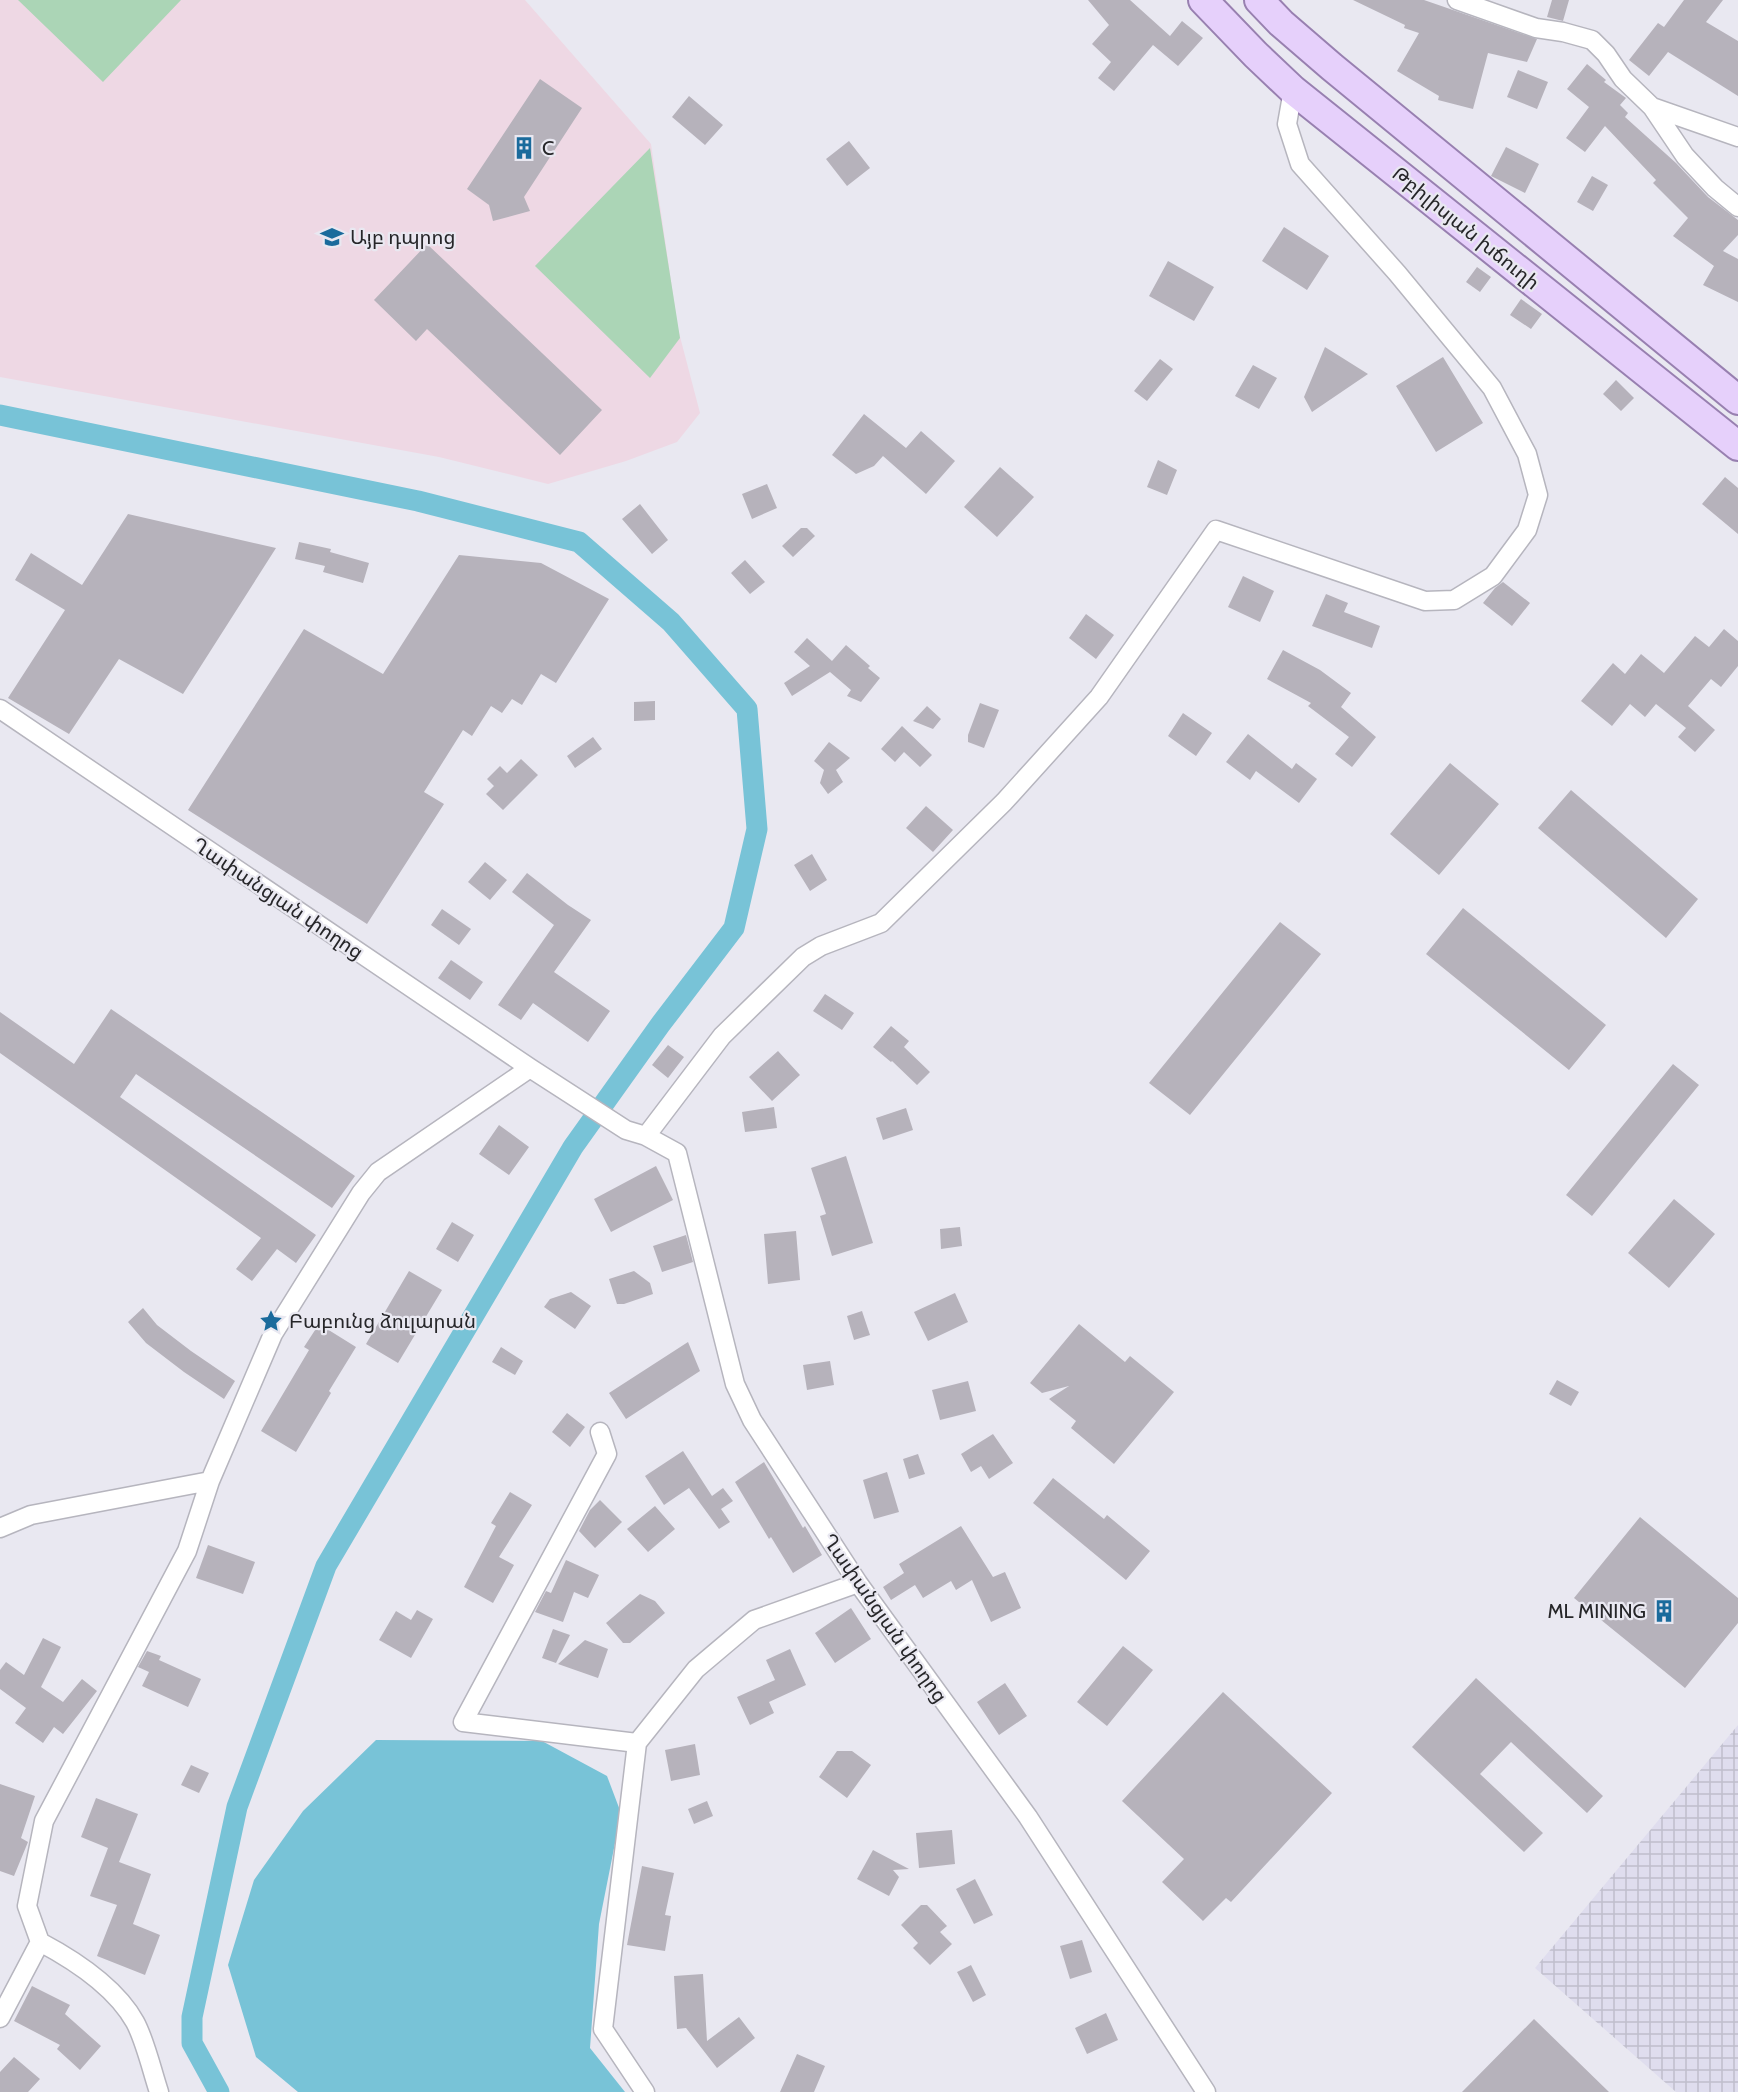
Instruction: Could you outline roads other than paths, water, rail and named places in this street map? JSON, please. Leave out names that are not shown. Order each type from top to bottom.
[{"type":"main road","name":"Թբիլիսյան խճուղի","points":[[1203,0],[1293,90],[1738,446]]},
{"type":"main road","name":"Թբիլիսյան խճուղի","points":[[1259,0],[1281,23],[1332,67],[1738,400]]},
{"type":"street","points":[[1457,0],[1536,28],[1592,40],[1606,54],[1623,79],[1652,107],[1684,156],[1715,188],[1738,207]]},
{"type":"street","points":[[646,1136],[722,1036],[803,957],[821,946],[881,923],[1004,802],[1099,697],[1216,530],[1425,601],[1454,600],[1493,576],[1527,530],[1538,495],[1527,454],[1492,388],[1397,273],[1300,164],[1287,124],[1293,90]]},
{"type":"street","points":[[1652,107],[1738,137]]},
{"type":"street","name":"Ղափանցյան փողոց","points":[[0,709],[557,1086],[626,1130],[646,1136],[677,1153],[735,1384],[752,1420],[858,1583],[1028,1817],[1206,2092]]},
{"type":"street","points":[[159,2092],[136,2023],[120,1999],[64,1955],[40,1942],[27,1906],[44,1821],[187,1551],[210,1481],[273,1334],[361,1193],[378,1172],[530,1068]]},
{"type":"street","points":[[600,1432],[607,1454],[463,1722],[637,1743]]},
{"type":"street","points":[[0,1528],[31,1515],[210,1481]]},
{"type":"street","points":[[645,2092],[603,2029],[637,1743],[696,1669],[754,1620],[858,1583]]},
{"type":"street","points":[[0,2018],[40,1942]]},
{"type":"water","points":[[376,1740],[542,1741],[607,1776],[621,1813],[599,1924],[590,2048],[625,2092],[298,2092],[256,2057],[228,1965],[254,1880],[303,1811]]},
{"type":"waterway","points":[[0,415],[418,501],[579,542],[671,622],[747,709],[757,829],[734,928],[660,1025],[573,1147],[326,1566],[237,1807],[192,2017],[192,2043],[219,2092]]},
{"type":"place","name":"C","points":[[524,148]]},
{"type":"place","name":"Այբ դպրոց","points":[[332,237]]},
{"type":"place","name":"Բաբունց ձուլարան","points":[[271,1321]]},
{"type":"place","name":"ML MINING","points":[[1664,1611]]}]
